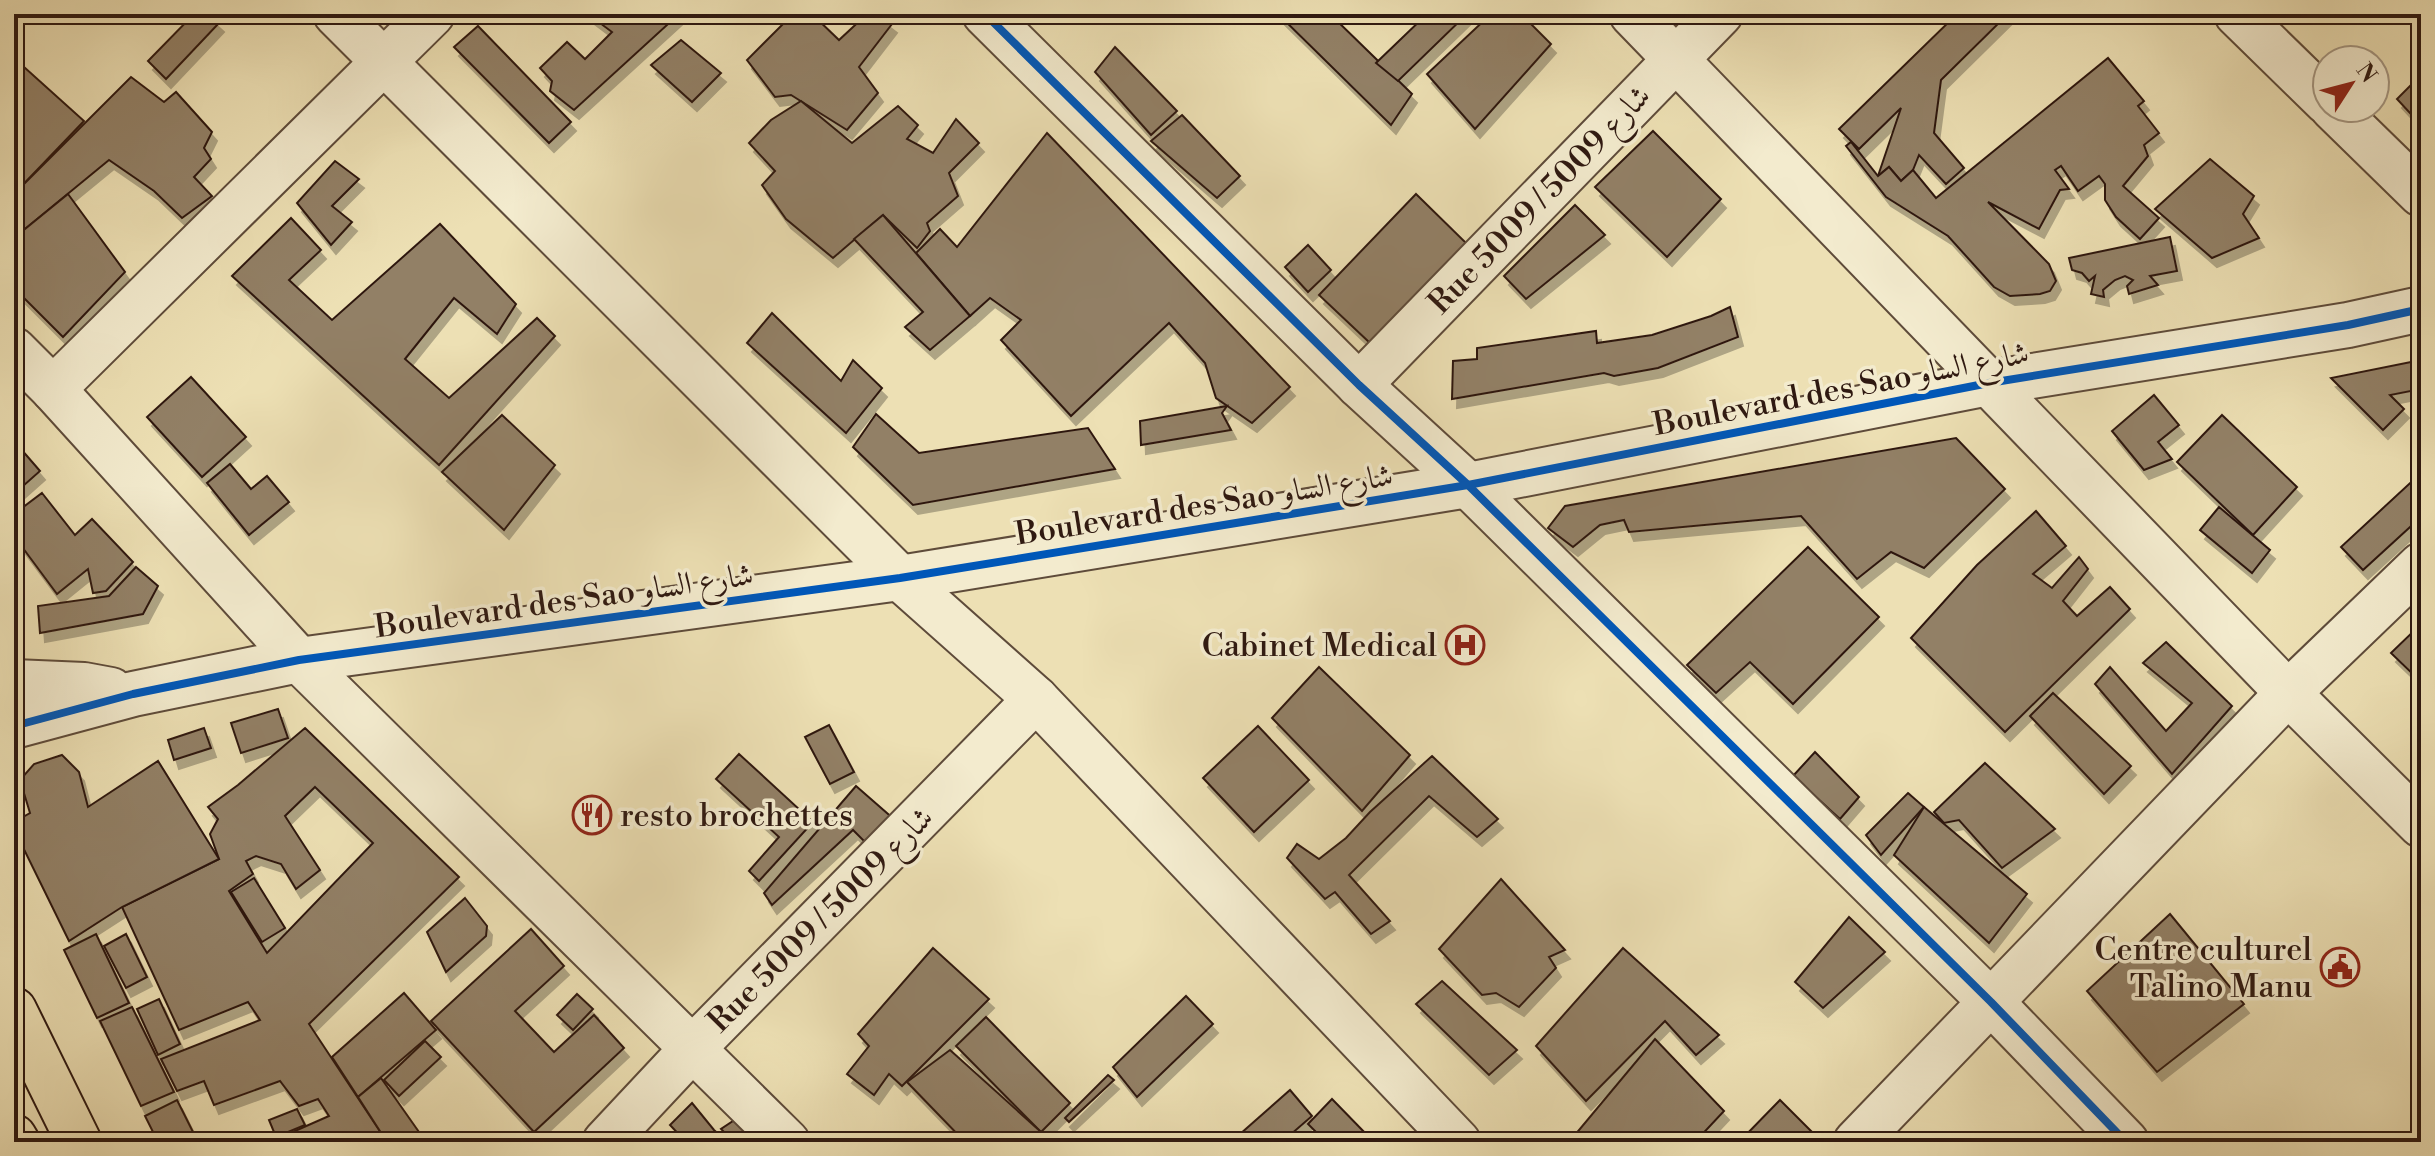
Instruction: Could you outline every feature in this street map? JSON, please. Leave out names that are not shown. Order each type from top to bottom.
[{"type":"main road","points":[[14,1010],[79,1142]]},
{"type":"street","points":[[336,14],[900,578],[1036,699],[1458,1142]]},
{"type":"street","points":[[53,389],[432,14]]},
{"type":"street","points":[[985,14],[1359,385],[1468,485],[1991,1002],[2126,1142]]},
{"type":"street","points":[[1632,14],[2288,693],[2421,825]]},
{"type":"street","name":"Rue 5009 / شارع 5009","points":[[1359,385],[1720,14]]},
{"type":"street","points":[[2237,14],[2311,86]]},
{"type":"street","points":[[2349,124],[2421,194]]},
{"type":"street","name":"Boulevard des Sao شارع الساو","points":[[14,726],[133,694],[299,660],[900,578],[1468,485],[1989,383],[2348,325],[2421,309]]},
{"type":"street","points":[[14,350],[299,660],[787,1142]]},
{"type":"street","points":[[1856,1142],[2288,693],[2421,565]]},
{"type":"street","points":[[14,682],[84,685],[133,694]]},
{"type":"street","name":"Rue 5009 / شارع 5009","points":[[605,1142],[693,1048],[1036,699]]},
{"type":"building","points":[[194,14],[209,14],[219,23],[166,79],[148,61]]},
{"type":"building","points":[[588,14],[679,14],[574,110],[550,91],[552,81],[540,68],[567,42],[585,59],[612,32]]},
{"type":"building","points":[[793,14],[812,14],[839,40],[867,14],[879,14],[892,24],[859,67],[878,93],[847,130],[791,95],[775,97],[747,60]]},
{"type":"building","points":[[1278,14],[1330,14],[1412,94],[1391,125]]},
{"type":"building","points":[[1427,14],[1467,14],[1398,81],[1376,63]]},
{"type":"building","points":[[1491,14],[1521,14],[1551,44],[1475,129],[1427,74]]},
{"type":"building","points":[[1957,14],[2008,14],[1941,80],[1934,133],[1964,168],[1946,184],[1919,155],[1913,170],[1901,181],[1889,167],[1878,176],[1901,108],[1859,149],[1839,129]]},
{"type":"building","points":[[478,26],[571,122],[549,143],[454,47]]},
{"type":"building","points":[[681,40],[721,73],[692,102],[651,65]]},
{"type":"building","points":[[1115,47],[1177,111],[1151,135],[1095,72]]},
{"type":"building","points":[[14,58],[84,121],[14,194]]},
{"type":"building","points":[[2108,58],[2144,101],[2138,106],[2159,133],[2144,145],[2148,156],[2123,186],[2159,218],[2140,239],[2116,217],[2105,200],[2105,184],[2099,176],[2078,191],[2061,166],[2055,170],[2069,189],[2060,190],[2039,229],[1988,202],[2049,264],[2056,281],[2050,291],[2010,296],[1994,287],[1948,236],[1886,197],[1846,146],[1851,142],[1878,176],[1889,167],[1901,181],[1913,170],[1936,198]]},
{"type":"building","points":[[2421,75],[2421,125],[2397,99]]},
{"type":"building","points":[[131,77],[164,102],[176,92],[212,132],[204,148],[211,159],[194,177],[212,196],[182,218],[154,191],[109,160],[14,238],[14,194]]},
{"type":"building","points":[[801,101],[852,143],[898,106],[918,125],[907,139],[933,153],[956,119],[979,143],[949,173],[958,196],[927,223],[930,231],[917,248],[883,215],[833,258],[786,219],[762,185],[775,171],[749,143],[771,120]]},
{"type":"building","points":[[1182,115],[1240,176],[1217,198],[1151,141]]},
{"type":"building","points":[[1653,131],[1721,199],[1667,257],[1595,187]]},
{"type":"building","points":[[1047,133],[1290,387],[1252,423],[1216,398],[1205,363],[1169,323],[1071,416],[1001,340],[1021,320],[990,298],[970,316],[916,253],[940,229],[957,247]]},
{"type":"building","points":[[2210,159],[2254,196],[2243,214],[2259,238],[2212,258],[2155,209]]},
{"type":"building","points":[[335,161],[359,179],[332,206],[352,222],[331,245],[297,203]]},
{"type":"building","points":[[68,194],[125,272],[63,337],[14,288],[14,238]]},
{"type":"building","points":[[1416,194],[1466,243],[1370,343],[1319,295]]},
{"type":"building","points":[[1575,205],[1605,235],[1526,299],[1504,276]]},
{"type":"building","points":[[883,215],[970,316],[930,350],[905,327],[923,312],[854,239]]},
{"type":"building","points":[[291,218],[321,250],[289,280],[332,320],[440,224],[516,304],[497,334],[454,298],[405,359],[449,398],[537,318],[555,336],[439,465],[232,276]]},
{"type":"building","points":[[2170,237],[2177,271],[2150,276],[2158,285],[2129,294],[2127,286],[2133,280],[2125,276],[2103,290],[2104,297],[2091,294],[2095,276],[2089,281],[2082,273],[2072,270],[2069,258]]},
{"type":"building","points":[[1308,245],[1331,270],[1308,292],[1285,267]]},
{"type":"building","points":[[1730,307],[1738,337],[1658,368],[1614,376],[1604,373],[1452,399],[1453,361],[1477,359],[1477,348],[1596,331],[1597,343],[1652,335]]},
{"type":"building","points":[[772,313],[841,381],[853,360],[882,388],[846,433],[747,343]]},
{"type":"building","points":[[2421,360],[2421,389],[2390,395],[2404,409],[2383,430],[2331,378]]},
{"type":"building","points":[[191,377],[246,437],[202,477],[147,417]]},
{"type":"building","points":[[2154,395],[2179,425],[2158,442],[2172,459],[2144,470],[2112,431]]},
{"type":"building","points":[[1227,406],[1222,413],[1231,430],[1141,445],[1140,421]]},
{"type":"building","points":[[876,414],[919,453],[1088,428],[1115,469],[913,505],[853,447]]},
{"type":"building","points":[[502,415],[555,465],[504,530],[442,472]]},
{"type":"building","points":[[2222,415],[2297,487],[2253,535],[2177,462]]},
{"type":"building","points":[[1956,438],[2005,489],[1924,568],[1891,552],[1857,579],[1801,516],[1629,532],[1624,520],[1600,525],[1573,547],[1548,528],[1565,506]]},
{"type":"building","points":[[14,441],[40,471],[14,494]]},
{"type":"building","points":[[230,464],[251,489],[267,476],[289,502],[249,535],[207,483]]},
{"type":"building","points":[[2421,473],[2421,517],[2363,570],[2341,547]]},
{"type":"building","points":[[42,493],[75,535],[92,519],[133,562],[106,591],[93,593],[88,569],[57,594],[14,536],[14,514]]},
{"type":"building","points":[[2219,507],[2270,550],[2252,573],[2200,530]]},
{"type":"building","points":[[2036,511],[2066,546],[2033,574],[2052,588],[2079,557],[2088,569],[2063,601],[2077,616],[2110,587],[2130,609],[2005,732],[1911,638],[1977,565]]},
{"type":"building","points":[[1808,547],[1879,617],[1793,704],[1750,662],[1716,693],[1687,665]]},
{"type":"building","points":[[136,567],[158,586],[143,614],[40,633],[38,606],[109,596]]},
{"type":"building","points":[[2421,624],[2421,682],[2391,653]]},
{"type":"building","points":[[2166,642],[2232,706],[2172,774],[2095,684],[2110,667],[2166,731],[2192,703],[2143,663]]},
{"type":"building","points":[[1319,667],[1410,755],[1362,811],[1272,718]]},
{"type":"building","points":[[2053,693],[2131,766],[2104,794],[2030,716]]},
{"type":"building","points":[[278,709],[288,738],[241,753],[231,723]]},
{"type":"building","points":[[829,725],[854,772],[830,784],[805,737]]},
{"type":"building","points":[[1258,726],[1309,780],[1254,832],[1203,778]]},
{"type":"building","points":[[204,728],[211,748],[174,760],[168,740]]},
{"type":"building","points":[[305,728],[459,877],[309,1024],[387,1142],[270,1142],[329,1116],[318,1099],[299,1106],[280,1081],[214,1105],[204,1081],[177,1091],[161,1059],[260,1020],[248,1002],[179,1030],[122,907],[219,859],[210,834],[218,819],[208,807]],"holes":[[[315,787],[373,843],[267,953],[229,891],[253,874],[246,861],[256,856],[281,864],[296,889],[320,870],[285,816]]]},
{"type":"building","points":[[1815,752],[1859,797],[1840,819],[1793,776]]},
{"type":"building","points":[[739,754],[813,822],[759,881],[749,871],[779,837],[716,779]]},
{"type":"building","points":[[62,755],[79,772],[88,807],[158,761],[219,859],[122,907],[69,941],[14,829],[14,822],[30,813],[20,780],[34,764]]},
{"type":"building","points":[[1432,756],[1498,819],[1477,837],[1429,796],[1349,875],[1390,921],[1371,934],[1335,892],[1325,899],[1287,858],[1297,844],[1319,859],[1346,838]]},
{"type":"building","points":[[1985,763],[2055,829],[2002,868],[1959,820],[1944,823],[1934,812]]},
{"type":"building","points":[[856,786],[896,821],[865,842],[853,830],[772,905],[764,893]]},
{"type":"building","points":[[1908,793],[1924,807],[1881,855],[1866,835]]},
{"type":"building","points":[[1924,807],[2027,894],[1989,943],[1894,855]]},
{"type":"building","points":[[254,878],[285,928],[262,942],[231,892]]},
{"type":"building","points":[[1501,879],[1565,950],[1549,957],[1556,968],[1519,1007],[1496,993],[1482,995],[1439,949]]},
{"type":"building","points":[[465,898],[487,926],[486,936],[446,972],[427,932]]},
{"type":"building","points":[[2170,914],[2244,1004],[2157,1072],[2087,991]]},
{"type":"building","points":[[1849,917],[1885,952],[1823,1008],[1795,982]]},
{"type":"building","points":[[531,929],[564,966],[515,1011],[554,1052],[594,1015],[624,1048],[534,1132],[431,1021]]},
{"type":"building","points":[[96,934],[129,1003],[97,1018],[64,950]]},
{"type":"building","points":[[126,934],[147,977],[126,988],[104,946]]},
{"type":"building","points":[[933,948],[989,999],[902,1086],[889,1074],[874,1095],[847,1074],[869,1046],[858,1034]]},
{"type":"building","points":[[1623,948],[1719,1035],[1696,1055],[1665,1021],[1586,1101],[1536,1046]]},
{"type":"building","points":[[1442,981],[1517,1050],[1489,1075],[1416,1004]]},
{"type":"building","points":[[404,993],[436,1030],[358,1097],[332,1057]]},
{"type":"building","points":[[577,994],[593,1009],[573,1030],[557,1015]]},
{"type":"building","points":[[1186,996],[1213,1024],[1137,1097],[1113,1067]]},
{"type":"building","points":[[159,999],[180,1044],[158,1055],[137,1009]]},
{"type":"building","points":[[132,1007],[174,1092],[141,1106],[100,1021]]},
{"type":"building","points":[[986,1017],[1070,1103],[1041,1132],[956,1046]]},
{"type":"building","points":[[1655,1039],[1724,1111],[1695,1142],[1569,1142]]},
{"type":"building","points":[[425,1041],[441,1057],[399,1096],[384,1080]]},
{"type":"building","points":[[950,1050],[1041,1132],[1029,1142],[965,1142],[907,1082]]},
{"type":"building","points":[[1108,1075],[1114,1080],[1069,1122],[1065,1118]]},
{"type":"building","points":[[381,1078],[426,1142],[387,1142],[358,1097]]},
{"type":"building","points":[[1290,1090],[1312,1116],[1282,1142],[1231,1142]]},
{"type":"building","points":[[1332,1099],[1369,1137],[1363,1142],[1326,1142],[1308,1124]]},
{"type":"building","points":[[177,1100],[198,1142],[158,1142],[145,1116]]},
{"type":"building","points":[[1780,1100],[1816,1136],[1809,1142],[1739,1142]]},
{"type":"building","points":[[692,1103],[727,1142],[686,1142],[670,1125]]},
{"type":"building","points":[[297,1109],[305,1125],[276,1137],[269,1120]]},
{"type":"building","points":[[736,1119],[759,1142],[734,1142],[721,1129]]},
{"type":"cycle path","points":[[985,14],[1359,385],[1468,485],[1991,1002],[2126,1142]]},
{"type":"cycle path","points":[[14,726],[133,694],[299,660],[900,578],[1468,485],[1989,383],[2348,325],[2421,309]]},
{"type":"place","name":"Cabinet Medical","points":[[1465,645]]},
{"type":"place","name":"resto brochettes","points":[[592,815]]},
{"type":"place","name":"Centre culturel Talino Manu","points":[[2340,967]]}]
